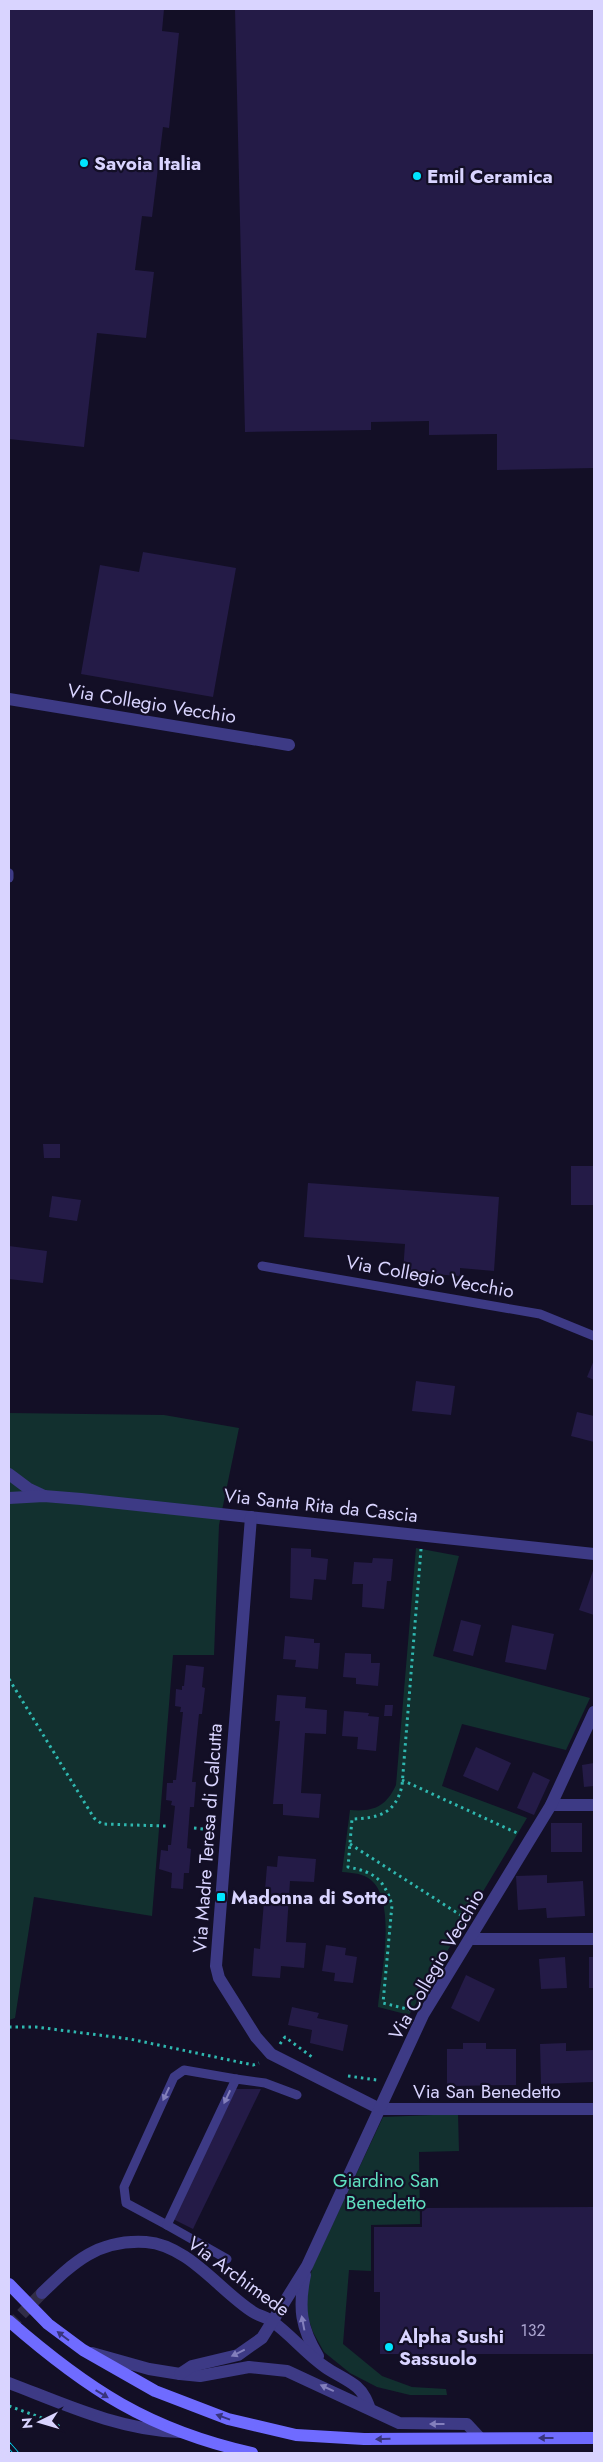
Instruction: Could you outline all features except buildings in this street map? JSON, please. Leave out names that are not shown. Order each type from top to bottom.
[{"type":"main road","points":[[9,2284],[48,2324],[83,2350],[155,2391],[228,2419],[286,2433],[364,2439],[594,2438]]},
{"type":"main road","points":[[9,2321],[52,2358],[99,2392],[148,2420],[179,2432],[252,2453]]},
{"type":"street","name":"Via Collegio Vecchio","points":[[9,698],[290,745]]},
{"type":"street","name":"Via Santa Rita da Cascia","points":[[9,1474],[29,1489],[44,1496]]},
{"type":"street","name":"Via Santa Rita da Cascia","points":[[9,1498],[44,1496],[594,1554]]},
{"type":"street","name":"Via Madre Teresa di Calcutta","points":[[250,1517],[216,1966],[219,1978],[256,2037],[271,2054],[380,2109]]},
{"type":"street","name":"Via Collegio Vecchio","points":[[180,2374],[192,2366],[238,2355],[262,2338],[306,2266],[423,2015],[551,1805],[594,1712]]},
{"type":"street","points":[[551,1805],[594,1805]]},
{"type":"street","points":[[470,1939],[594,1939]]},
{"type":"street","name":"Via San Benedetto","points":[[380,2109],[594,2109]]},
{"type":"street","name":"Via Archimede","points":[[42,2293],[75,2262],[101,2247],[129,2242],[149,2242],[170,2249],[196,2265],[253,2312],[272,2321],[323,2366],[357,2387],[366,2398],[370,2409]]},
{"type":"street","name":"Via Collegio Vecchio","points":[[306,2266],[301,2294],[302,2316],[306,2336],[323,2366]]},
{"type":"street","points":[[83,2350],[148,2369],[180,2374],[200,2376],[249,2367],[288,2371],[399,2423],[467,2424],[480,2438]]},
{"type":"street","points":[[9,2383],[110,2421],[153,2431],[179,2432]]},
{"type":"lane","name":"Via Collegio Vecchio","points":[[262,1266],[540,1314],[592,1334]]},
{"type":"lane","points":[[227,2259],[126,2203],[124,2187],[174,2077],[184,2070],[265,2083],[297,2095]]},
{"type":"lane","points":[[167,2226],[236,2079]]},
{"type":"path","points":[[422,1535],[399,1798],[390,1809],[379,1816],[352,1819],[348,1867],[367,1871],[378,1879],[387,1890],[392,1905],[383,2002],[409,2008],[423,2015]]},
{"type":"path","points":[[9,1679],[94,1818],[102,1824],[166,1826]]},
{"type":"path","points":[[402,1780],[522,1835],[528,1843]]},
{"type":"path","points":[[194,1828],[226,1830]]},
{"type":"path","points":[[350,1844],[470,1921]]},
{"type":"path","points":[[9,2027],[36,2028],[130,2039],[253,2065],[264,2062],[285,2037],[320,2062]]},
{"type":"path","points":[[342,2072],[349,2076],[392,2083]]},
{"type":"path","points":[[9,2406],[60,2427]]},
{"type":"green space","points":[[9,1413],[164,1415],[239,1428],[219,1525],[214,1655],[173,1655],[152,1916],[34,1897],[15,2018],[9,2020]]},
{"type":"green space","points":[[416,1548],[459,1556],[433,1656],[590,1698],[566,1750],[462,1724],[442,1786],[527,1818],[409,2015],[378,2007],[385,1940],[385,1921],[379,1890],[371,1880],[364,1876],[342,1872],[350,1810],[372,1809],[378,1806],[388,1798],[396,1785]]},
{"type":"green space","name":"Giardino San Benedetto","points":[[458,2114],[459,2151],[419,2152],[420,2224],[371,2225],[371,2271],[349,2270],[343,2344],[382,2376],[412,2387],[446,2389],[447,2395],[410,2395],[377,2387],[350,2373],[324,2352],[313,2332],[307,2314],[305,2294],[313,2266],[383,2117]]},
{"type":"tunnel","points":[[9,2327],[42,2293]]},
{"type":"railway","points":[[9,2445],[16,2453]]},
{"type":"place","name":"Savoia Italia","points":[[84,163]]},
{"type":"place","name":"Emil Ceramica","points":[[417,176]]},
{"type":"place","name":"Madonna di Sotto","points":[[221,1897]]},
{"type":"place","name":"Alpha Sushi Sassuolo","points":[[389,2347]]}]
